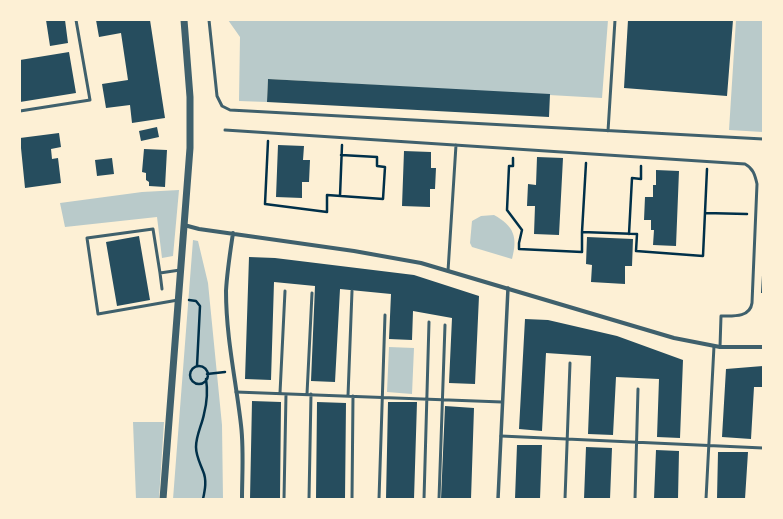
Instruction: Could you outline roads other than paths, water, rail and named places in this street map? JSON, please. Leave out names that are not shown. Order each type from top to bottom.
[{"type":"street","points":[[163,499],[190,148],[190,97],[184,20]]},
{"type":"street","points":[[184,224],[199,228],[354,251],[421,263],[674,338],[720,347],[763,347]]},
{"type":"street","points":[[233,233],[226,291],[233,371],[243,445],[242,499]]},
{"type":"street","points":[[498,499],[508,288]]},
{"type":"lane","points":[[20,111],[90,100],[76,20]]},
{"type":"lane","points":[[209,20],[217,96],[222,106],[230,110],[763,139]]},
{"type":"lane","points":[[608,131],[615,20]]},
{"type":"lane","points":[[225,130],[738,163],[750,167],[756,176],[757,184],[752,306],[745,313],[739,316],[721,316],[720,347]]},
{"type":"lane","points":[[448,270],[456,145]]},
{"type":"lane","points":[[162,289],[153,229],[87,238],[98,314],[178,300]]},
{"type":"lane","points":[[160,273],[180,270]]},
{"type":"lane","points":[[280,393],[285,291]]},
{"type":"lane","points":[[348,396],[352,291]]},
{"type":"lane","points":[[309,499],[309,394],[312,293]]},
{"type":"lane","points":[[379,499],[385,315]]},
{"type":"lane","points":[[424,499],[429,322]]},
{"type":"lane","points":[[439,499],[445,325]]},
{"type":"lane","points":[[706,499],[714,346]]},
{"type":"lane","points":[[565,499],[570,363]]},
{"type":"lane","points":[[635,499],[638,389]]},
{"type":"lane","points":[[236,392],[502,402]]},
{"type":"lane","points":[[284,499],[286,394]]},
{"type":"lane","points":[[352,499],[353,396]]},
{"type":"lane","points":[[501,436],[763,448]]}]
